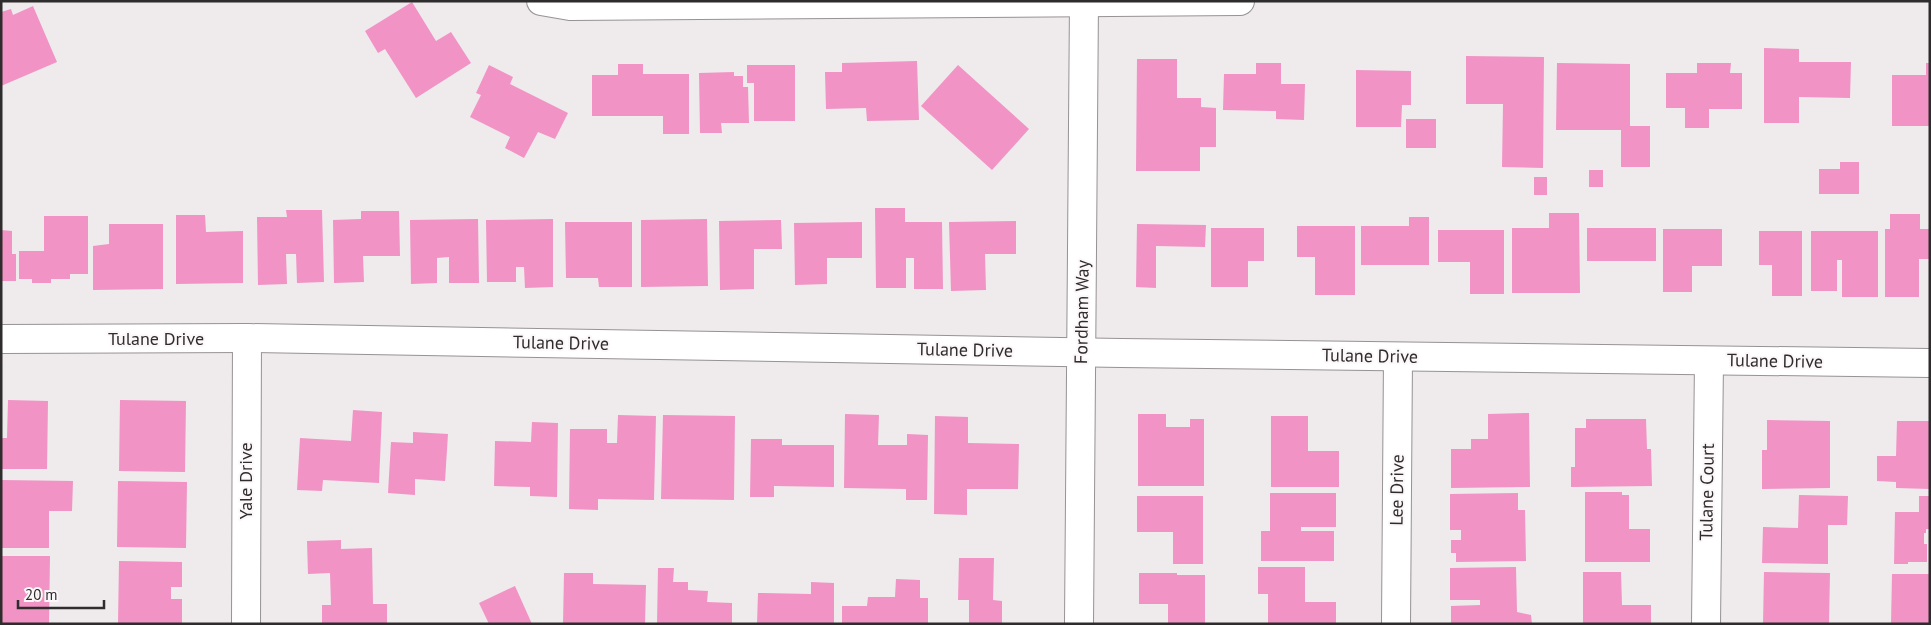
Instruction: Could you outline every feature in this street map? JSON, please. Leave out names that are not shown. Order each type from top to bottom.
[{"type":"street","points":[[541,1],[570,6],[1240,1]]},
{"type":"street","name":"Fordham Way","points":[[1079,624],[1084,2]]},
{"type":"street","name":"Tulane Drive","points":[[1,339],[247,338],[1398,357],[1930,363]]},
{"type":"street","name":"Yale Drive","points":[[246,624],[247,338]]},
{"type":"street","name":"Lee Drive","points":[[1396,624],[1398,357]]},
{"type":"street","name":"Tulane Court","points":[[1706,624],[1709,360]]},
{"type":"building","points":[[412,2],[436,41],[451,32],[471,63],[416,98],[385,49],[378,53],[365,31]]},
{"type":"building","points":[[33,6],[57,62],[1,86],[1,12],[11,9],[13,15]]},
{"type":"building","points":[[1764,48],[1799,49],[1799,62],[1851,62],[1850,98],[1799,97],[1799,123],[1764,123]]},
{"type":"building","points":[[1466,56],[1544,57],[1543,168],[1502,167],[1503,104],[1466,104]]},
{"type":"building","points":[[1137,59],[1177,59],[1177,98],[1201,98],[1201,107],[1216,108],[1216,147],[1200,147],[1200,171],[1136,171]]},
{"type":"building","points":[[917,61],[919,120],[867,121],[866,108],[826,109],[825,72],[842,72],[842,63]]},
{"type":"building","points":[[1256,63],[1281,63],[1281,84],[1305,84],[1304,120],[1276,119],[1276,111],[1223,110],[1224,74],[1256,74]]},
{"type":"building","points":[[1557,63],[1630,64],[1630,126],[1650,126],[1650,167],[1621,167],[1621,130],[1556,130]]},
{"type":"building","points":[[1697,63],[1731,63],[1730,73],[1742,73],[1742,109],[1709,109],[1709,128],[1685,128],[1685,108],[1666,108],[1666,73],[1697,73]]},
{"type":"building","points":[[1926,63],[1930,63],[1930,126],[1892,126],[1892,75],[1926,75]]},
{"type":"building","points":[[618,64],[643,64],[643,74],[689,74],[689,134],[663,134],[663,116],[592,116],[592,75],[618,75]]},
{"type":"building","points":[[489,65],[513,77],[510,84],[568,113],[555,139],[538,132],[524,158],[505,148],[510,137],[470,117],[481,95],[476,93]]},
{"type":"building","points":[[747,65],[795,65],[795,121],[754,121],[754,83],[747,83]]},
{"type":"building","points":[[958,65],[1029,129],[992,170],[921,106]]},
{"type":"building","points":[[1356,70],[1411,71],[1411,105],[1402,105],[1401,127],[1356,127]]},
{"type":"building","points":[[734,72],[734,76],[743,76],[743,87],[748,87],[749,123],[721,123],[722,133],[700,133],[699,73]]},
{"type":"building","points":[[1406,119],[1436,119],[1436,148],[1406,148]]},
{"type":"building","points":[[1840,162],[1859,162],[1859,194],[1819,194],[1819,169],[1840,169]]},
{"type":"building","points":[[1589,170],[1603,170],[1603,187],[1589,187]]},
{"type":"building","points":[[1534,177],[1547,177],[1547,195],[1534,195]]},
{"type":"building","points":[[875,208],[905,208],[905,222],[942,222],[943,289],[914,289],[914,258],[906,258],[906,288],[876,288]]},
{"type":"building","points":[[286,210],[322,210],[324,282],[297,283],[296,254],[286,254],[287,284],[258,285],[257,217],[287,217]]},
{"type":"building","points":[[361,211],[399,211],[400,256],[363,256],[364,282],[334,283],[333,220],[361,219]]},
{"type":"building","points":[[1549,213],[1579,213],[1580,293],[1512,293],[1512,228],[1549,228]]},
{"type":"building","points":[[1890,214],[1920,214],[1920,229],[1930,229],[1930,259],[1919,259],[1919,297],[1885,297],[1885,229],[1890,229]]},
{"type":"building","points":[[176,215],[205,215],[206,232],[243,231],[243,283],[176,284]]},
{"type":"building","points":[[44,216],[88,216],[88,274],[70,274],[70,279],[51,279],[51,283],[32,283],[32,279],[19,279],[19,251],[44,251]]},
{"type":"building","points":[[1409,217],[1429,217],[1429,265],[1361,265],[1361,226],[1409,226]]},
{"type":"building","points":[[478,219],[479,283],[449,283],[449,257],[437,258],[437,283],[411,284],[410,220]]},
{"type":"building","points":[[553,219],[553,287],[525,288],[524,267],[516,267],[516,282],[487,282],[486,220]]},
{"type":"building","points":[[707,219],[708,286],[641,287],[641,220]]},
{"type":"building","points":[[781,220],[782,249],[754,249],[754,289],[720,290],[719,221]]},
{"type":"building","points":[[1016,221],[1016,254],[985,254],[986,290],[951,291],[949,222]]},
{"type":"building","points":[[565,222],[632,222],[632,287],[599,287],[598,278],[566,278]]},
{"type":"building","points":[[862,222],[862,258],[827,258],[827,284],[795,285],[794,223]]},
{"type":"building","points":[[109,224],[163,224],[163,289],[93,290],[93,246],[109,244]]},
{"type":"building","points":[[1137,224],[1206,225],[1205,247],[1156,246],[1156,288],[1136,287]]},
{"type":"building","points":[[1297,226],[1355,226],[1355,295],[1315,295],[1315,257],[1297,257]]},
{"type":"building","points":[[1211,228],[1264,228],[1264,261],[1248,261],[1248,287],[1211,287]]},
{"type":"building","points":[[1587,228],[1656,228],[1656,261],[1587,261]]},
{"type":"building","points":[[1663,229],[1722,229],[1722,266],[1692,266],[1692,292],[1663,292]]},
{"type":"building","points":[[1,230],[12,231],[12,254],[16,254],[16,281],[1,281]]},
{"type":"building","points":[[1438,230],[1504,230],[1504,294],[1470,294],[1470,262],[1438,262]]},
{"type":"building","points":[[1759,231],[1802,231],[1802,296],[1772,296],[1772,265],[1759,265]]},
{"type":"building","points":[[1811,231],[1878,231],[1878,297],[1842,297],[1842,260],[1837,260],[1837,291],[1811,291]]},
{"type":"building","points":[[8,400],[48,401],[47,469],[1,469],[1,438],[7,438]]},
{"type":"building","points":[[120,400],[186,401],[185,472],[119,471]]},
{"type":"building","points":[[353,410],[382,412],[379,483],[323,480],[322,491],[297,490],[300,438],[351,441]]},
{"type":"building","points":[[1529,413],[1530,487],[1451,488],[1451,449],[1471,449],[1471,439],[1488,439],[1488,414]]},
{"type":"building","points":[[845,414],[879,415],[878,445],[907,445],[907,434],[928,435],[927,500],[906,500],[906,489],[844,488]]},
{"type":"building","points":[[1138,414],[1166,414],[1166,427],[1190,427],[1190,419],[1204,419],[1204,486],[1138,486]]},
{"type":"building","points":[[618,415],[656,416],[654,500],[598,499],[598,510],[569,509],[570,429],[607,429],[607,443],[617,443]]},
{"type":"building","points":[[663,415],[735,416],[734,500],[661,499]]},
{"type":"building","points":[[935,416],[968,417],[968,443],[1019,444],[1018,489],[967,489],[967,515],[934,514]]},
{"type":"building","points":[[1271,416],[1308,416],[1308,451],[1339,451],[1339,487],[1271,487]]},
{"type":"building","points":[[1586,419],[1646,419],[1647,449],[1651,449],[1652,486],[1571,487],[1571,467],[1575,467],[1575,428],[1586,428]]},
{"type":"building","points":[[1767,420],[1830,421],[1830,488],[1762,489],[1762,450],[1767,450]]},
{"type":"building","points":[[1897,421],[1930,421],[1930,489],[1896,488],[1896,482],[1877,481],[1877,456],[1896,456]]},
{"type":"building","points":[[532,422],[558,423],[557,497],[530,496],[530,487],[494,486],[495,441],[531,442]]},
{"type":"building","points":[[413,432],[448,434],[445,481],[415,479],[415,495],[388,493],[391,442],[413,443]]},
{"type":"building","points":[[751,439],[782,439],[782,445],[834,445],[834,487],[774,486],[774,497],[750,497]]},
{"type":"building","points":[[1,480],[73,481],[72,511],[49,511],[49,548],[1,548]]},
{"type":"building","points":[[118,481],[187,482],[186,548],[117,547]]},
{"type":"building","points":[[1585,492],[1622,492],[1622,495],[1629,495],[1629,529],[1650,529],[1650,562],[1585,562]]},
{"type":"building","points":[[1270,493],[1336,493],[1336,527],[1301,527],[1301,531],[1334,531],[1334,561],[1261,561],[1261,531],[1270,531]]},
{"type":"building","points":[[1518,493],[1518,510],[1525,510],[1526,561],[1456,562],[1456,553],[1451,553],[1451,540],[1461,540],[1461,530],[1450,530],[1450,494]]},
{"type":"building","points":[[1799,495],[1848,496],[1847,525],[1828,525],[1828,564],[1762,563],[1763,527],[1798,528]]},
{"type":"building","points":[[1137,496],[1203,496],[1203,564],[1173,564],[1173,532],[1137,532]]},
{"type":"building","points":[[1919,496],[1930,496],[1930,529],[1926,529],[1926,533],[1924,533],[1924,544],[1927,544],[1927,562],[1894,564],[1895,512],[1919,512]]},
{"type":"building","points":[[341,540],[341,549],[372,548],[373,604],[387,604],[387,623],[322,624],[322,605],[331,605],[330,573],[308,574],[307,541]]},
{"type":"building","points":[[1,556],[50,556],[49,624],[1,624]]},
{"type":"building","points":[[959,558],[994,558],[993,600],[1002,601],[1002,624],[969,624],[969,600],[958,600]]},
{"type":"building","points":[[119,561],[182,562],[182,587],[171,587],[171,599],[182,599],[182,624],[118,624]]},
{"type":"building","points":[[1258,567],[1305,567],[1305,602],[1336,602],[1336,624],[1268,624],[1268,594],[1258,594]]},
{"type":"building","points":[[1516,567],[1517,612],[1531,615],[1532,624],[1451,624],[1451,606],[1480,605],[1480,600],[1450,600],[1450,568]]},
{"type":"building","points":[[658,568],[674,568],[673,582],[688,582],[688,590],[708,591],[707,602],[732,603],[732,624],[657,624]]},
{"type":"building","points":[[1583,572],[1621,572],[1622,605],[1651,605],[1651,624],[1583,624]]},
{"type":"building","points":[[1764,572],[1830,573],[1829,624],[1763,624]]},
{"type":"building","points":[[564,573],[593,573],[593,584],[646,585],[645,624],[563,624]]},
{"type":"building","points":[[1139,573],[1205,575],[1205,624],[1168,624],[1168,604],[1139,604]]},
{"type":"building","points":[[1892,574],[1930,574],[1930,624],[1891,624]]},
{"type":"building","points":[[896,579],[920,580],[920,598],[928,598],[928,624],[842,624],[842,606],[867,606],[868,597],[895,597]]},
{"type":"building","points":[[811,582],[834,583],[834,624],[757,624],[758,593],[811,594]]},
{"type":"building","points":[[515,586],[532,624],[489,624],[479,603]]}]
